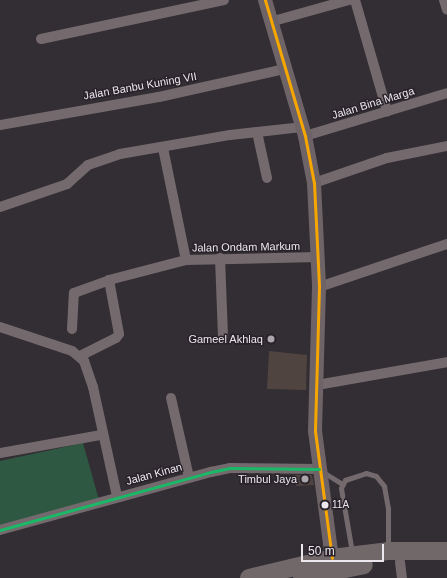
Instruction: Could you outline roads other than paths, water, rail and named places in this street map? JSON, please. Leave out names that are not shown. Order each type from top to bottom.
[{"type":"highway","points":[[397,564],[447,551]]},
{"type":"highway","points":[[249,578],[332,558],[359,566]]},
{"type":"highway","points":[[302,578],[359,566],[447,562]]},
{"type":"street","points":[[41,39],[224,0]]},
{"type":"street","points":[[265,0],[270,22],[304,131],[314,183],[320,287],[315,431],[332,558]]},
{"type":"street","points":[[270,22],[348,0]]},
{"type":"street","points":[[354,0],[387,111]]},
{"type":"street","points":[[444,0],[447,10]]},
{"type":"street","name":"Jalan Banbu Kuning VII","points":[[0,126],[159,97],[284,69]]},
{"type":"street","name":"Jalan Bina Marga","points":[[0,207],[67,184],[88,164],[120,154],[257,132],[304,131],[387,111],[447,93]]},
{"type":"street","points":[[257,132],[267,178]]},
{"type":"street","points":[[314,183],[331,174],[387,158],[447,146]]},
{"type":"street","points":[[163,148],[186,260]]},
{"type":"street","points":[[320,287],[447,244]]},
{"type":"street","name":"Jalan Ondam Markum","points":[[72,329],[74,293],[108,280],[186,260],[220,258],[318,257]]},
{"type":"street","points":[[220,258],[223,336]]},
{"type":"street","points":[[0,327],[80,356],[116,338],[119,334],[108,280]]},
{"type":"street","points":[[80,356],[93,387],[101,435],[117,496]]},
{"type":"street","points":[[317,385],[447,362]]},
{"type":"street","points":[[171,398],[189,477]]},
{"type":"street","points":[[0,453],[101,435]]},
{"type":"street","name":"Jalan Kinan","points":[[0,530],[117,496],[230,468],[319,469]]},
{"type":"lane","points":[[319,469],[342,484],[359,566]]},
{"type":"lane","points":[[342,484],[366,473],[376,476],[384,486],[397,564]]},
{"type":"place","name":"Gameel Akhlaq","points":[[271,339]]},
{"type":"place","name":"Timbul Jaya","points":[[305,479]]},
{"type":"place","name":"11A","points":[[325,505]]}]
